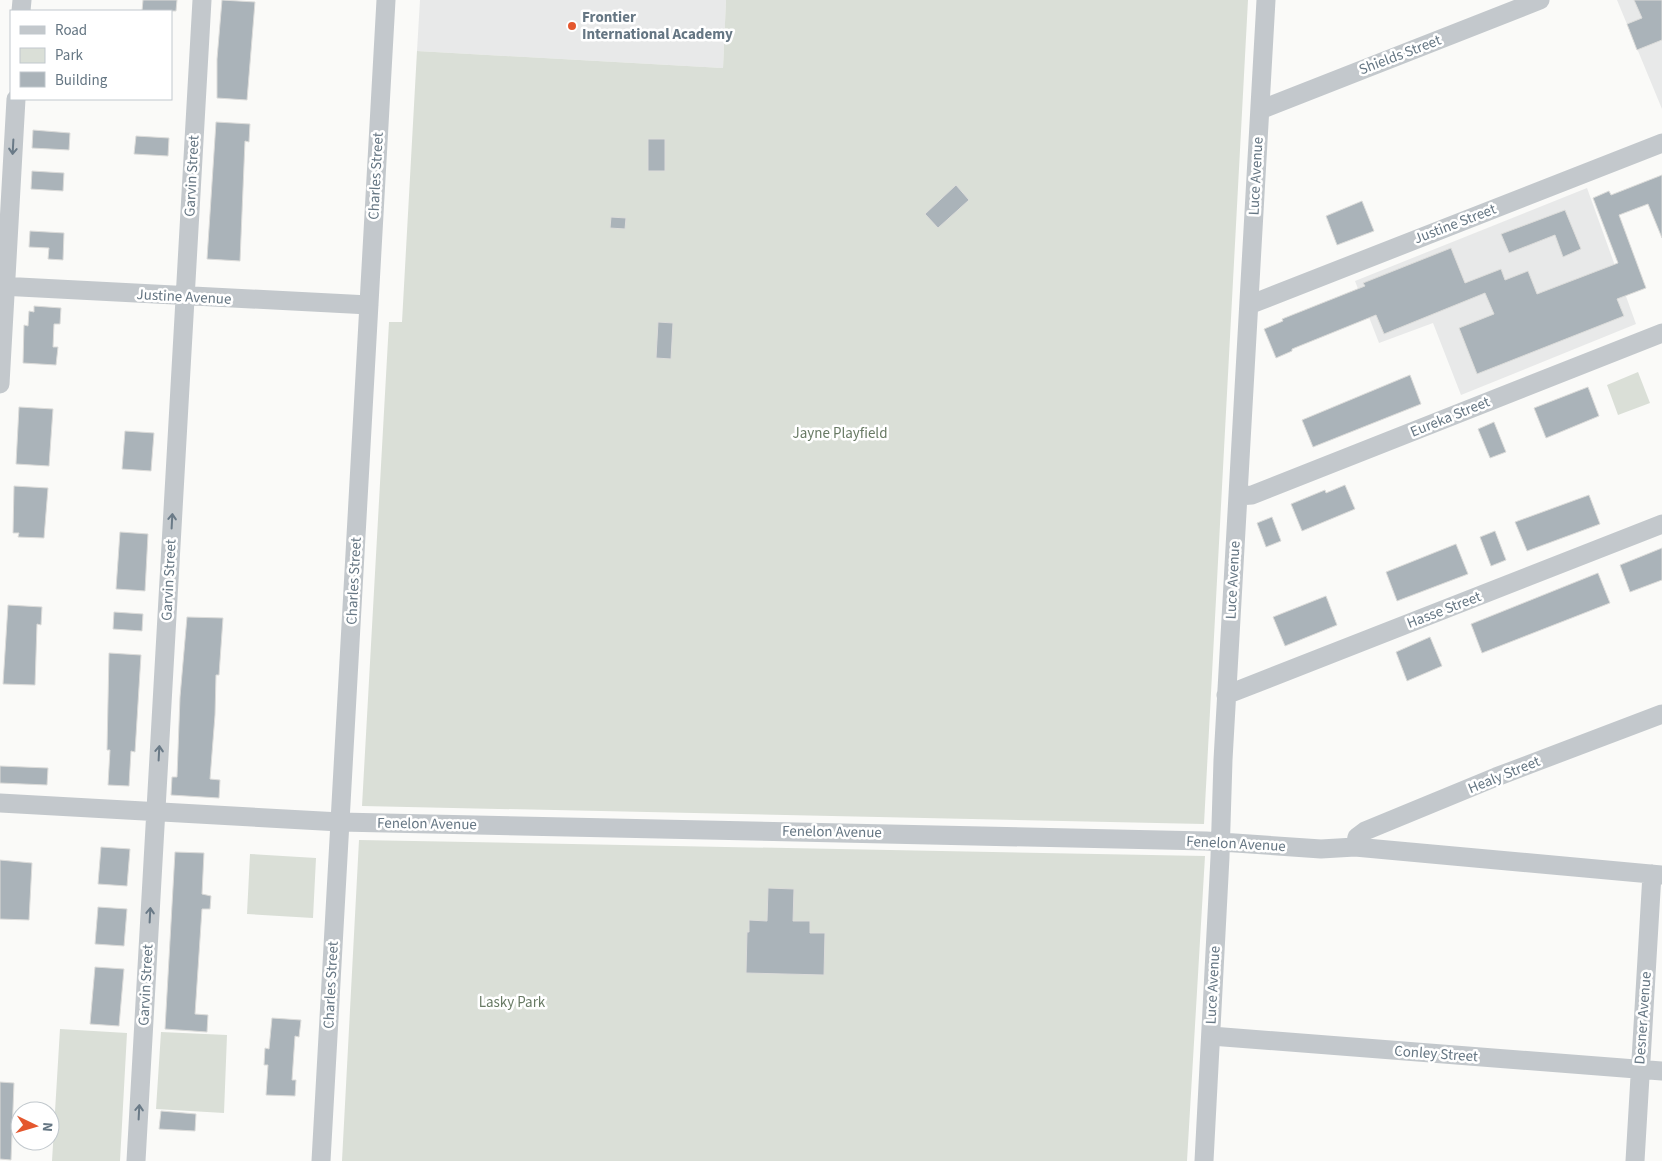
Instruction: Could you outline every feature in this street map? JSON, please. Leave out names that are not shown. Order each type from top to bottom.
[{"type":"street","name":"Garvin Street","points":[[136,1161],[202,0]]},
{"type":"street","name":"Charles Street","points":[[321,1161],[386,0]]},
{"type":"street","name":"Luce Avenue","points":[[1204,1161],[1226,696],[1266,0]]},
{"type":"street","name":"Shields Street","points":[[1260,110],[1540,0]]},
{"type":"street","points":[[0,384],[3,287],[16,100]]},
{"type":"street","name":"Justine Street","points":[[1249,306],[1662,143]]},
{"type":"street","name":"Justine Avenue","points":[[3,287],[369,306]]},
{"type":"street","name":"Eureka Street","points":[[1238,496],[1252,495],[1662,333]]},
{"type":"street","name":"Hasse Street","points":[[1226,696],[1662,524]]},
{"type":"street","name":"Healy Street","points":[[1355,847],[1357,837],[1365,831],[1662,714]]},
{"type":"street","name":"Fenelon Avenue","points":[[0,803],[340,822],[1220,842],[1321,849],[1355,847],[1657,875]]},
{"type":"street","name":"Desner Avenue","points":[[1635,1161],[1640,1070],[1657,875]]},
{"type":"street","name":"Conley Street","points":[[1211,1036],[1662,1071]]},
{"type":"shaded area","name":"Frontier International Academy","points":[[420,0],[726,0],[723,68],[417,51]]},
{"type":"shaded area","points":[[1617,0],[1662,0],[1662,109]]},
{"type":"shaded area","points":[[1587,188],[1636,324],[1461,395],[1433,323],[1379,343],[1355,281]]},
{"type":"green space","name":"Jayne Playfield","points":[[726,0],[1248,0],[1204,824],[362,806],[389,322],[402,322],[417,51],[723,68]]},
{"type":"green space","points":[[1638,372],[1650,403],[1618,415],[1607,385]]},
{"type":"green space","name":"Lasky Park","points":[[359,840],[1205,856],[1187,1161],[342,1161]]},
{"type":"green space","points":[[250,854],[316,858],[313,918],[247,914]]},
{"type":"green space","points":[[60,1029],[127,1033],[120,1161],[52,1161],[53,1151],[60,1151],[60,1101],[56,1101]]},
{"type":"green space","points":[[161,1032],[227,1035],[224,1113],[156,1109]]},
{"type":"building","points":[[143,0],[177,0],[176,11],[142,10]]},
{"type":"building","points":[[222,0],[255,2],[247,100],[217,98],[217,59]]},
{"type":"building","points":[[1634,0],[1662,0],[1662,40],[1637,50],[1627,24],[1642,18]]},
{"type":"building","points":[[216,122],[250,124],[249,142],[245,141],[240,261],[207,259]]},
{"type":"building","points":[[33,130],[70,133],[69,150],[32,148]]},
{"type":"building","points":[[136,136],[169,138],[168,156],[134,154]]},
{"type":"building","points":[[648,139],[665,139],[665,171],[648,171]]},
{"type":"building","points":[[32,171],[64,173],[63,191],[31,189]]},
{"type":"building","points":[[1662,175],[1662,238],[1648,204],[1619,215],[1646,288],[1617,299],[1624,316],[1477,374],[1459,328],[1494,314],[1485,293],[1384,334],[1376,315],[1292,349],[1292,351],[1276,358],[1264,329],[1283,321],[1282,319],[1365,286],[1363,283],[1451,248],[1465,283],[1501,269],[1505,280],[1528,271],[1537,294],[1618,263],[1593,198],[1609,191],[1611,195]]},
{"type":"building","points":[[956,185],[969,200],[938,228],[925,214]]},
{"type":"building","points":[[1362,201],[1374,231],[1337,245],[1326,216]]},
{"type":"building","points":[[1565,210],[1581,249],[1563,257],[1555,235],[1509,253],[1501,234]]},
{"type":"building","points":[[611,217],[626,218],[625,229],[610,228]]},
{"type":"building","points":[[30,231],[64,233],[63,260],[48,259],[49,248],[29,247]]},
{"type":"building","points":[[34,306],[61,308],[60,324],[54,324],[53,347],[58,347],[56,365],[23,363],[24,325],[28,326],[29,311],[34,312]]},
{"type":"building","points":[[658,322],[673,323],[671,359],[656,358]]},
{"type":"building","points":[[1410,375],[1421,404],[1313,447],[1302,420]]},
{"type":"building","points":[[1588,387],[1599,416],[1546,438],[1534,408]]},
{"type":"building","points":[[19,407],[53,409],[49,466],[16,464]]},
{"type":"building","points":[[1494,422],[1506,452],[1490,458],[1478,429]]},
{"type":"building","points":[[125,431],[154,433],[151,471],[122,469]]},
{"type":"building","points":[[1345,485],[1355,509],[1302,531],[1291,504],[1325,490],[1326,493]]},
{"type":"building","points":[[14,486],[48,488],[44,538],[18,537],[19,533],[13,533]]},
{"type":"building","points":[[1589,495],[1600,524],[1527,551],[1515,522]]},
{"type":"building","points":[[1272,517],[1281,541],[1266,547],[1257,523]]},
{"type":"building","points":[[1495,531],[1506,560],[1491,566],[1480,537]]},
{"type":"building","points":[[120,532],[148,534],[145,591],[116,589]]},
{"type":"building","points":[[1456,544],[1468,574],[1397,601],[1386,572]]},
{"type":"building","points":[[1662,548],[1662,580],[1630,592],[1620,565]]},
{"type":"building","points":[[1598,573],[1610,603],[1482,653],[1471,624]]},
{"type":"building","points":[[1326,596],[1337,625],[1285,646],[1273,617]]},
{"type":"building","points":[[8,605],[42,607],[41,625],[37,624],[35,685],[3,684]]},
{"type":"building","points":[[114,612],[143,614],[142,631],[113,629]]},
{"type":"building","points":[[187,617],[223,618],[219,675],[216,675],[210,779],[220,780],[219,798],[171,795],[172,777],[177,777],[180,697]]},
{"type":"building","points":[[1430,637],[1442,666],[1407,681],[1396,652]]},
{"type":"building","points":[[109,653],[141,655],[135,752],[131,751],[129,786],[108,785],[110,750],[107,750]]},
{"type":"building","points":[[0,766],[48,768],[47,785],[0,783]]},
{"type":"building","points":[[101,847],[130,849],[127,886],[98,884]]},
{"type":"building","points":[[175,852],[204,853],[202,894],[211,896],[210,909],[202,909],[195,1014],[208,1015],[207,1032],[165,1029]]},
{"type":"building","points":[[0,860],[32,863],[29,920],[0,919]]},
{"type":"building","points":[[768,888],[794,889],[793,921],[810,921],[810,933],[825,933],[824,975],[746,973],[749,920],[767,921]]},
{"type":"building","points":[[98,907],[127,909],[124,946],[95,944]]},
{"type":"building","points":[[95,967],[124,969],[119,1026],[90,1024]]},
{"type":"building","points":[[272,1018],[301,1020],[299,1037],[295,1036],[292,1080],[296,1080],[295,1096],[266,1095],[268,1065],[264,1065],[265,1048],[269,1049]]},
{"type":"building","points":[[0,1082],[14,1083],[13,1101],[10,1101],[11,1160],[0,1159]]},
{"type":"building","points":[[161,1111],[196,1114],[195,1131],[159,1129]]},
{"type":"place","name":"Frontier International Academy","points":[[572,26]]}]
